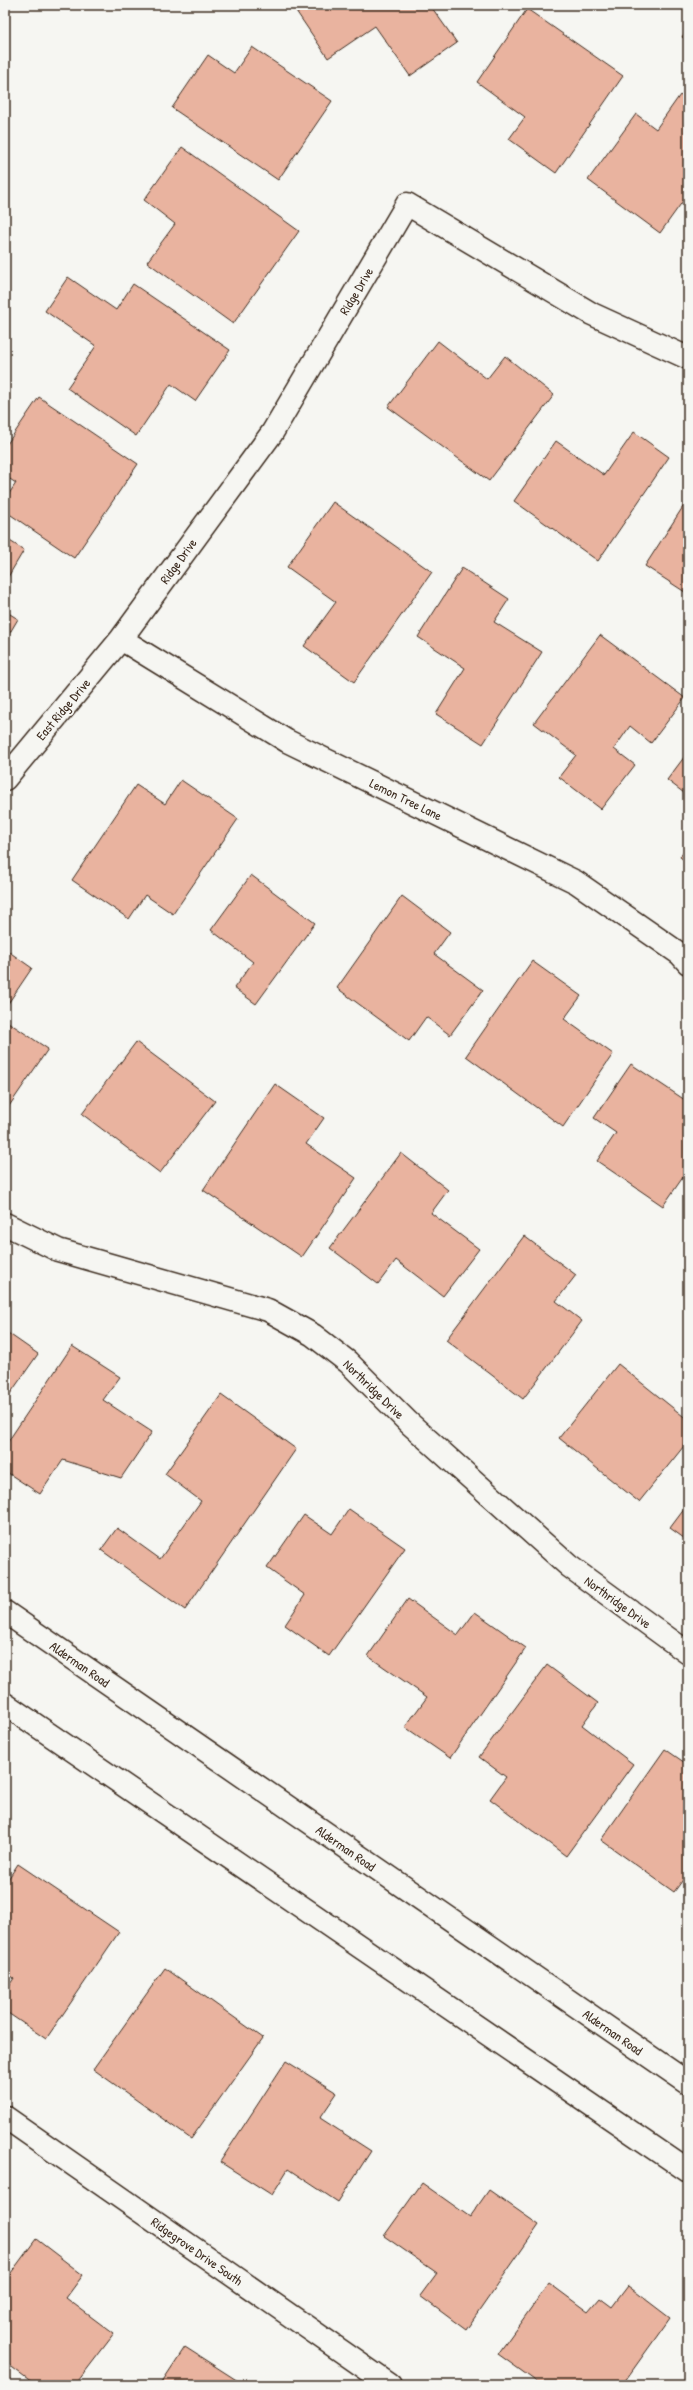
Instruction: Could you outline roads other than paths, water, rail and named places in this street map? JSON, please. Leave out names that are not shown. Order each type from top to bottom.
[{"type":"street","name":"Ridge Drive","points":[[121,639],[272,433],[407,204],[592,314],[688,358]]},
{"type":"street","name":"East Ridge Drive","points":[[5,779],[121,639]]},
{"type":"street","name":"Lemon Tree Lane","points":[[121,639],[287,741],[576,882],[680,954],[688,963]]},
{"type":"street","name":"Northridge Drive","points":[[5,1224],[58,1250],[268,1310],[312,1335],[348,1362],[408,1422],[569,1566],[688,1653]]},
{"type":"street","name":"Alderman Road","points":[[5,1612],[688,2083]]},
{"type":"street","points":[[5,1704],[688,2171]]},
{"type":"street","name":"Ridgegrove Drive South","points":[[5,2117],[390,2385]]}]
